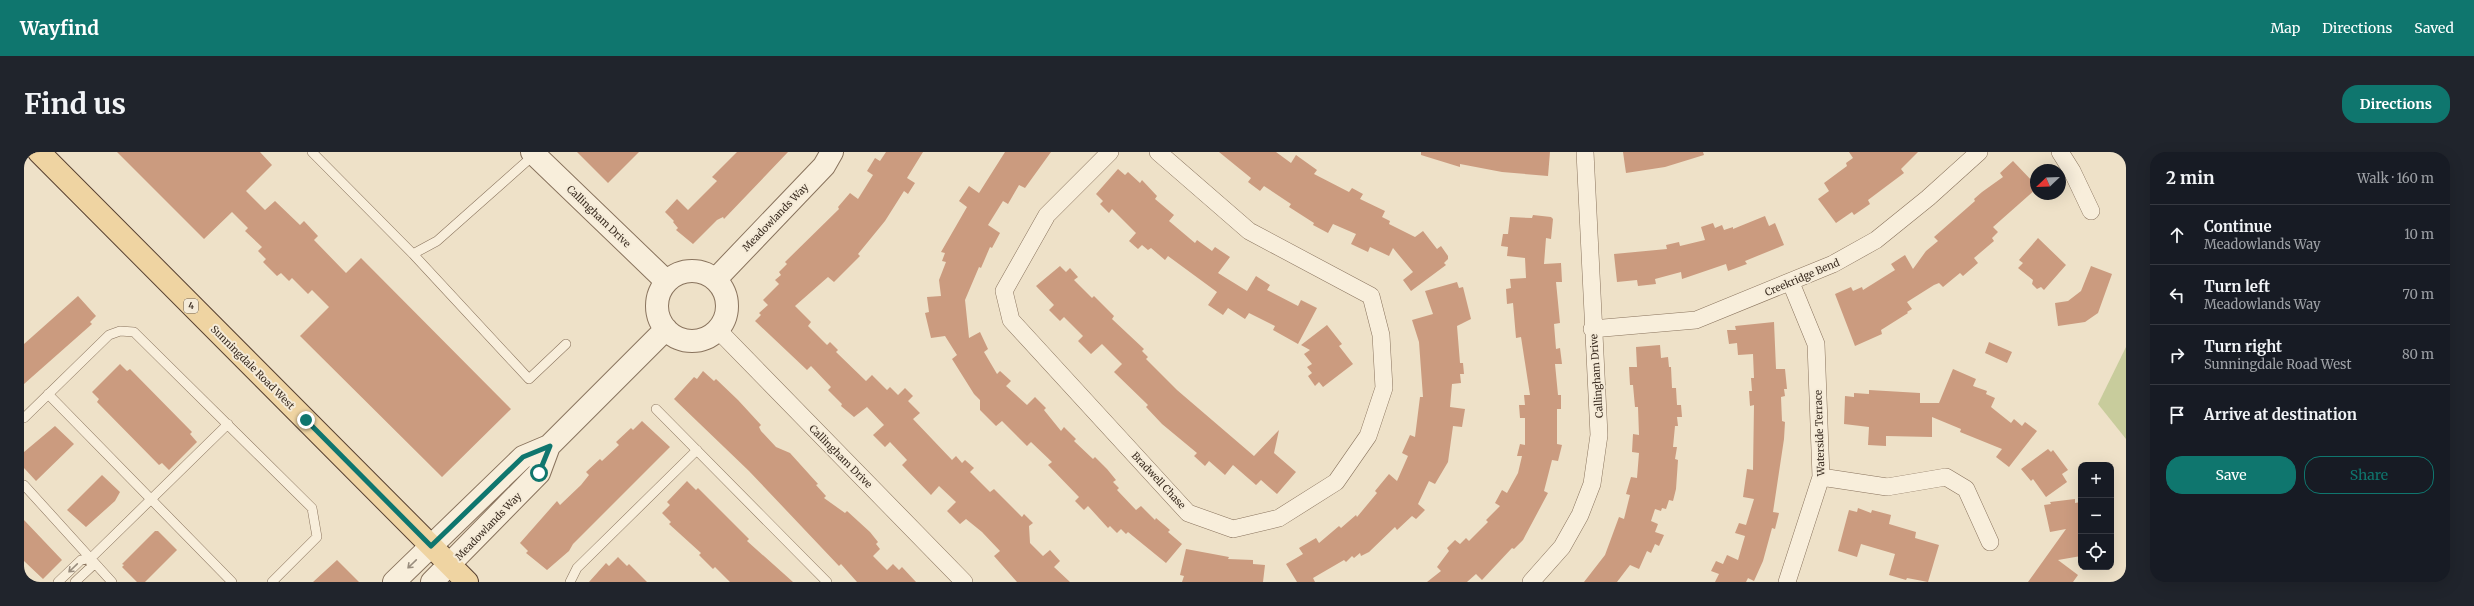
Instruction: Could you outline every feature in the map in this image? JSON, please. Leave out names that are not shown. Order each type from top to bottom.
[{"type":"main road","name":"Sunningdale Road West","points":[[39,152],[467,582]]},
{"type":"street","name":"Meadowlands Way","points":[[716,279],[824,166],[832,152]]},
{"type":"street","name":"Bradwell Chase","points":[[1110,152],[1047,215],[1004,291],[1011,320],[1188,512],[1233,529],[1279,518],[1336,482],[1368,436],[1384,388],[1381,335],[1371,296],[1249,231],[1158,152]]},
{"type":"street","name":"Callingham Drive","points":[[1532,582],[1562,547],[1580,515],[1592,484],[1599,435],[1599,386],[1592,329],[1585,152]]},
{"type":"street","name":"Creekridge Bend","points":[[1592,329],[1696,320],[1791,283],[1834,264],[1876,240],[1928,198],[1979,152]]},
{"type":"street","points":[[2060,152],[2072,171],[2091,211]]},
{"type":"street","name":"Callingham Drive","points":[[535,153],[666,281]]},
{"type":"street","points":[[691,270],[704,272],[716,279],[724,290],[727,304],[725,318],[718,330],[709,337],[698,341],[686,341],[675,337],[666,329],[659,318],[656,305],[659,292],[666,281],[678,273],[691,270]]},
{"type":"street","name":"Waterside Terrace","points":[[1787,582],[1821,477],[1816,344],[1791,283]]},
{"type":"street","name":"Meadowlands Way","points":[[432,582],[539,473],[550,446],[666,329]]},
{"type":"street","name":"Callingham Drive","points":[[718,330],[964,582]]},
{"type":"street","name":"Meadowlands Way","points":[[394,582],[523,457],[550,446]]},
{"type":"street","points":[[1821,477],[1887,487],[1946,477],[1966,489],[1990,542]]},
{"type":"lane","points":[[312,152],[413,254],[529,379],[566,344]]},
{"type":"lane","points":[[413,254],[437,241],[535,153]]},
{"type":"lane","points":[[24,418],[109,335],[120,331],[134,332],[312,508],[317,537],[272,582]]},
{"type":"lane","points":[[48,394],[232,582]]},
{"type":"lane","points":[[656,409],[827,582]]},
{"type":"lane","points":[[58,582],[81,560],[91,558],[228,424]]},
{"type":"lane","points":[[570,582],[577,568],[697,450]]},
{"type":"lane","points":[[24,485],[112,582]]},
{"type":"lane","points":[[75,582],[91,567],[91,558]]},
{"type":"green space","points":[[2126,347],[2126,439],[2098,404]]},
{"type":"building","points":[[117,152],[260,152],[272,165],[246,191],[265,210],[275,201],[300,225],[304,221],[318,236],[314,240],[346,273],[361,258],[511,409],[442,477],[300,336],[329,307],[312,290],[308,294],[292,278],[289,281],[281,273],[277,276],[263,262],[266,259],[258,251],[262,247],[245,231],[248,228],[232,212],[204,239]]},
{"type":"building","points":[[577,152],[639,152],[608,183]]},
{"type":"building","points":[[737,152],[788,152],[724,219],[723,217],[717,220],[693,244],[676,230],[678,228],[673,222],[674,221],[665,212],[677,199],[688,210],[717,181],[712,177]]},
{"type":"building","points":[[886,152],[923,152],[907,178],[915,183],[908,194],[904,191],[885,221],[858,254],[860,256],[834,282],[828,277],[795,306],[811,322],[808,326],[827,345],[830,342],[838,350],[836,352],[866,381],[872,375],[887,390],[890,387],[898,395],[905,388],[913,396],[908,401],[920,413],[913,419],[952,460],[956,456],[962,463],[965,460],[974,468],[970,472],[990,492],[994,489],[1022,517],[1024,514],[1033,523],[1029,526],[1030,543],[1043,556],[1050,550],[1060,561],[1054,567],[1070,582],[1017,582],[994,556],[1000,551],[982,532],[966,519],[960,524],[947,511],[956,502],[939,486],[931,495],[902,465],[907,460],[890,442],[885,447],[873,435],[884,425],[867,407],[854,417],[841,406],[842,404],[828,390],[831,387],[811,366],[807,370],[755,321],[761,315],[759,313],[768,305],[763,300],[779,284],[775,280],[781,275],[779,272],[787,264],[785,262],[839,209],[838,207],[850,193],[858,199],[873,175],[867,171],[875,158],[880,161]]},
{"type":"building","points":[[1005,152],[1051,152],[1025,188],[1019,185],[1008,204],[1003,201],[988,225],[1000,233],[992,248],[990,247],[981,268],[979,267],[965,300],[969,338],[980,332],[988,349],[984,352],[997,374],[1000,371],[1011,381],[1006,386],[1027,405],[1035,397],[1046,408],[1044,410],[1061,431],[1064,427],[1076,439],[1074,441],[1093,459],[1095,457],[1107,469],[1116,480],[1113,482],[1119,488],[1117,490],[1136,510],[1141,506],[1155,520],[1156,518],[1170,530],[1168,532],[1182,544],[1166,563],[1128,532],[1126,534],[1121,529],[1117,533],[1110,526],[1108,528],[1088,506],[1084,510],[1075,501],[1079,497],[1048,465],[1052,462],[1031,442],[1027,446],[1002,421],[996,426],[980,410],[980,400],[974,394],[952,359],[957,355],[945,336],[931,338],[925,313],[929,312],[927,297],[941,296],[939,280],[946,262],[942,261],[945,253],[941,252],[967,207],[959,201],[969,186],[979,193]]},
{"type":"building","points":[[1219,152],[1276,152],[1291,163],[1296,155],[1317,170],[1314,174],[1349,192],[1352,188],[1363,194],[1360,199],[1385,211],[1382,217],[1390,221],[1389,224],[1415,237],[1423,231],[1437,249],[1441,246],[1448,256],[1448,259],[1444,263],[1446,265],[1411,291],[1403,280],[1413,272],[1393,248],[1389,256],[1370,247],[1368,252],[1351,244],[1356,234],[1333,224],[1328,233],[1313,225],[1314,223],[1289,207],[1291,204],[1264,186],[1260,191],[1248,182],[1251,178]]},
{"type":"building","points":[[1421,152],[1550,152],[1548,176],[1502,172],[1460,164],[1460,167],[1421,155]]},
{"type":"building","points":[[1623,152],[1703,152],[1704,155],[1665,167],[1626,173]]},
{"type":"building","points":[[1849,152],[1918,152],[1901,169],[1904,173],[1868,200],[1870,204],[1854,215],[1852,212],[1836,223],[1818,199],[1829,191],[1824,183],[1847,166],[1846,163],[1853,158]]},
{"type":"building","points":[[2013,161],[2030,179],[2030,194],[1993,227],[1998,232],[1992,238],[1994,241],[1974,258],[1978,263],[1963,276],[1960,273],[1943,287],[1939,283],[1934,285],[1907,302],[1912,309],[1907,312],[1908,313],[1881,330],[1882,334],[1855,346],[1835,294],[1851,287],[1853,291],[1862,287],[1863,290],[1895,270],[1891,264],[1905,255],[1913,269],[1926,251],[1938,241],[1934,237],[1975,201],[1974,199],[1982,192],[2003,177],[2000,173]]},
{"type":"building","points":[[1118,169],[1125,175],[1128,172],[1140,183],[1142,180],[1157,196],[1155,199],[1174,215],[1169,221],[1195,243],[1197,240],[1212,251],[1215,247],[1230,257],[1218,273],[1247,291],[1256,276],[1270,285],[1267,290],[1298,306],[1301,300],[1317,308],[1298,344],[1273,330],[1275,326],[1249,313],[1245,319],[1228,308],[1223,315],[1208,305],[1217,292],[1168,256],[1165,260],[1151,248],[1148,250],[1142,245],[1138,249],[1129,241],[1136,233],[1112,209],[1109,213],[1100,204],[1103,201],[1096,194]]},
{"type":"building","points":[[1533,215],[1551,217],[1553,219],[1551,239],[1546,238],[1544,264],[1561,263],[1562,282],[1556,282],[1560,323],[1554,324],[1556,349],[1560,348],[1562,364],[1555,364],[1558,395],[1561,395],[1561,409],[1557,409],[1557,444],[1562,445],[1558,461],[1552,460],[1544,491],[1548,493],[1523,540],[1514,549],[1512,548],[1482,580],[1476,574],[1467,582],[1427,582],[1441,571],[1437,567],[1449,551],[1447,548],[1455,540],[1460,544],[1466,538],[1469,541],[1488,522],[1486,520],[1500,506],[1495,503],[1502,490],[1507,493],[1518,473],[1522,456],[1517,456],[1520,444],[1525,445],[1525,418],[1520,418],[1519,405],[1525,405],[1524,395],[1530,395],[1521,337],[1516,338],[1513,303],[1507,304],[1506,289],[1511,288],[1510,279],[1526,278],[1525,258],[1507,256],[1508,247],[1501,246],[1503,234],[1508,234],[1510,217],[1532,218]]},
{"type":"building","points":[[1765,216],[1769,226],[1775,223],[1784,245],[1745,261],[1747,264],[1728,271],[1726,264],[1682,279],[1681,272],[1655,279],[1656,284],[1638,286],[1637,280],[1617,282],[1614,254],[1667,249],[1666,245],[1679,242],[1680,246],[1705,240],[1701,227],[1713,223],[1715,228],[1722,225],[1724,230],[1733,227],[1733,229]]},
{"type":"building","points":[[2038,238],[2066,265],[2044,290],[2041,287],[2037,289],[2032,284],[2033,280],[2018,268],[2023,263],[2019,260]]},
{"type":"building","points":[[1060,266],[1066,272],[1070,268],[1078,277],[1074,280],[1092,298],[1094,296],[1114,316],[1112,319],[1144,349],[1142,351],[1148,357],[1146,359],[1177,390],[1254,456],[1279,430],[1274,453],[1296,472],[1277,494],[1261,480],[1256,485],[1233,465],[1225,475],[1209,461],[1205,466],[1194,456],[1197,453],[1162,424],[1146,407],[1148,405],[1114,372],[1122,364],[1102,344],[1091,354],[1078,341],[1083,336],[1064,317],[1060,321],[1049,310],[1054,305],[1036,286]]},
{"type":"building","points":[[2091,266],[2112,274],[2098,313],[2085,322],[2058,326],[2055,303],[2068,301],[2081,291]]},
{"type":"building","points":[[1457,282],[1459,288],[1463,287],[1471,319],[1457,326],[1460,363],[1463,363],[1464,374],[1460,374],[1461,383],[1452,384],[1450,407],[1465,409],[1462,427],[1453,426],[1448,462],[1435,484],[1429,481],[1418,504],[1425,510],[1416,519],[1412,516],[1397,530],[1395,527],[1369,552],[1361,556],[1360,553],[1354,558],[1352,556],[1346,562],[1344,560],[1313,578],[1315,582],[1297,582],[1286,564],[1303,554],[1299,548],[1316,538],[1319,543],[1339,526],[1341,528],[1356,515],[1357,517],[1377,493],[1375,491],[1389,474],[1397,481],[1408,456],[1402,453],[1410,435],[1415,437],[1420,397],[1423,397],[1419,342],[1412,320],[1433,314],[1425,291]]},
{"type":"building","points":[[78,296],[96,316],[90,322],[92,324],[24,384],[24,344]]},
{"type":"building","points":[[1774,322],[1776,369],[1785,369],[1787,389],[1784,389],[1785,396],[1781,397],[1782,421],[1785,422],[1784,439],[1773,512],[1779,513],[1775,529],[1772,528],[1763,561],[1754,581],[1748,578],[1746,582],[1715,582],[1719,574],[1711,571],[1716,561],[1723,564],[1727,555],[1738,560],[1745,536],[1735,533],[1739,523],[1746,525],[1754,499],[1743,497],[1747,469],[1753,470],[1754,405],[1750,406],[1749,391],[1752,391],[1751,378],[1754,378],[1753,354],[1738,355],[1737,343],[1729,344],[1727,330],[1736,330],[1735,326]]},
{"type":"building","points":[[1327,325],[1342,344],[1339,346],[1353,364],[1323,387],[1319,382],[1315,386],[1308,376],[1312,373],[1307,367],[1312,364],[1304,354],[1310,350],[1301,345]]},
{"type":"building","points":[[1989,342],[2012,352],[2007,363],[1985,353]]},
{"type":"building","points":[[1660,345],[1661,358],[1668,357],[1669,367],[1671,367],[1672,388],[1676,388],[1677,405],[1681,405],[1682,417],[1677,417],[1678,426],[1675,426],[1673,447],[1677,447],[1675,459],[1678,460],[1676,489],[1673,501],[1669,500],[1666,509],[1662,508],[1661,511],[1655,509],[1651,521],[1658,524],[1655,532],[1664,535],[1659,546],[1655,544],[1651,553],[1647,551],[1639,569],[1630,565],[1617,582],[1584,582],[1605,555],[1619,517],[1624,519],[1630,495],[1626,494],[1631,477],[1637,478],[1639,453],[1632,452],[1633,434],[1639,435],[1638,407],[1635,407],[1633,385],[1630,385],[1629,367],[1637,367],[1636,347]]},
{"type":"building","points":[[120,364],[127,371],[130,369],[192,432],[190,434],[197,442],[169,470],[162,463],[159,465],[97,402],[99,399],[92,392]]},
{"type":"building","points":[[1953,369],[1976,379],[1973,386],[1987,391],[1986,394],[1995,398],[1991,407],[2011,423],[2014,419],[2022,426],[2025,422],[2037,431],[2009,467],[1996,457],[2002,449],[1960,432],[1961,429],[1932,417],[1932,437],[1886,436],[1886,446],[1868,445],[1869,427],[1844,424],[1845,396],[1854,397],[1854,393],[1869,394],[1869,390],[1920,393],[1920,403],[1939,403]]},
{"type":"building","points":[[703,371],[714,381],[716,379],[738,400],[761,425],[759,427],[761,431],[776,447],[790,453],[818,484],[816,485],[826,496],[824,498],[845,513],[847,511],[870,532],[878,542],[876,544],[880,549],[873,556],[887,570],[893,564],[899,570],[902,567],[916,582],[857,582],[841,564],[839,566],[749,471],[674,399],[694,377],[697,379]]},
{"type":"building","points":[[642,421],[670,447],[573,544],[569,551],[547,570],[526,553],[528,551],[520,543],[557,501],[560,505],[581,485],[589,475],[586,472],[600,459],[602,461],[619,445],[616,442],[631,428],[633,430]]},
{"type":"building","points":[[55,426],[74,444],[36,481],[24,468],[24,452]]},
{"type":"building","points":[[2048,449],[2051,452],[2053,450],[2068,470],[2062,474],[2067,482],[2046,497],[2033,479],[2031,481],[2021,469]]},
{"type":"building","points":[[102,475],[120,492],[115,501],[86,527],[67,510]]},
{"type":"building","points":[[687,481],[696,490],[698,488],[749,539],[747,541],[793,582],[730,582],[715,567],[713,569],[699,555],[701,553],[669,524],[671,522],[662,513],[670,505],[667,502]]},
{"type":"building","points":[[2075,499],[2075,503],[2078,502],[2078,557],[2058,560],[2078,575],[2073,582],[2028,582],[2066,529],[2050,532],[2044,505],[2051,504],[2050,502]]},
{"type":"building","points":[[1858,508],[1871,513],[1872,510],[1891,515],[1889,524],[1916,532],[1915,538],[1939,545],[1928,582],[1907,578],[1906,580],[1889,575],[1895,554],[1861,544],[1857,557],[1838,551],[1849,510],[1857,512]]},
{"type":"building","points":[[24,520],[62,560],[43,579],[24,561]]},
{"type":"building","points":[[155,531],[158,531],[177,550],[145,582],[137,582],[122,567],[124,565],[122,564]]},
{"type":"building","points":[[1186,549],[1229,557],[1228,559],[1253,560],[1253,564],[1265,565],[1263,582],[1182,582],[1184,576],[1180,575]]},
{"type":"building","points":[[618,557],[627,566],[629,564],[647,582],[589,582],[606,563],[609,566]]},
{"type":"building","points":[[337,560],[359,582],[313,582]]},
{"type":"route","points":[[306,420],[431,546],[523,457],[550,446],[539,473]]}]
